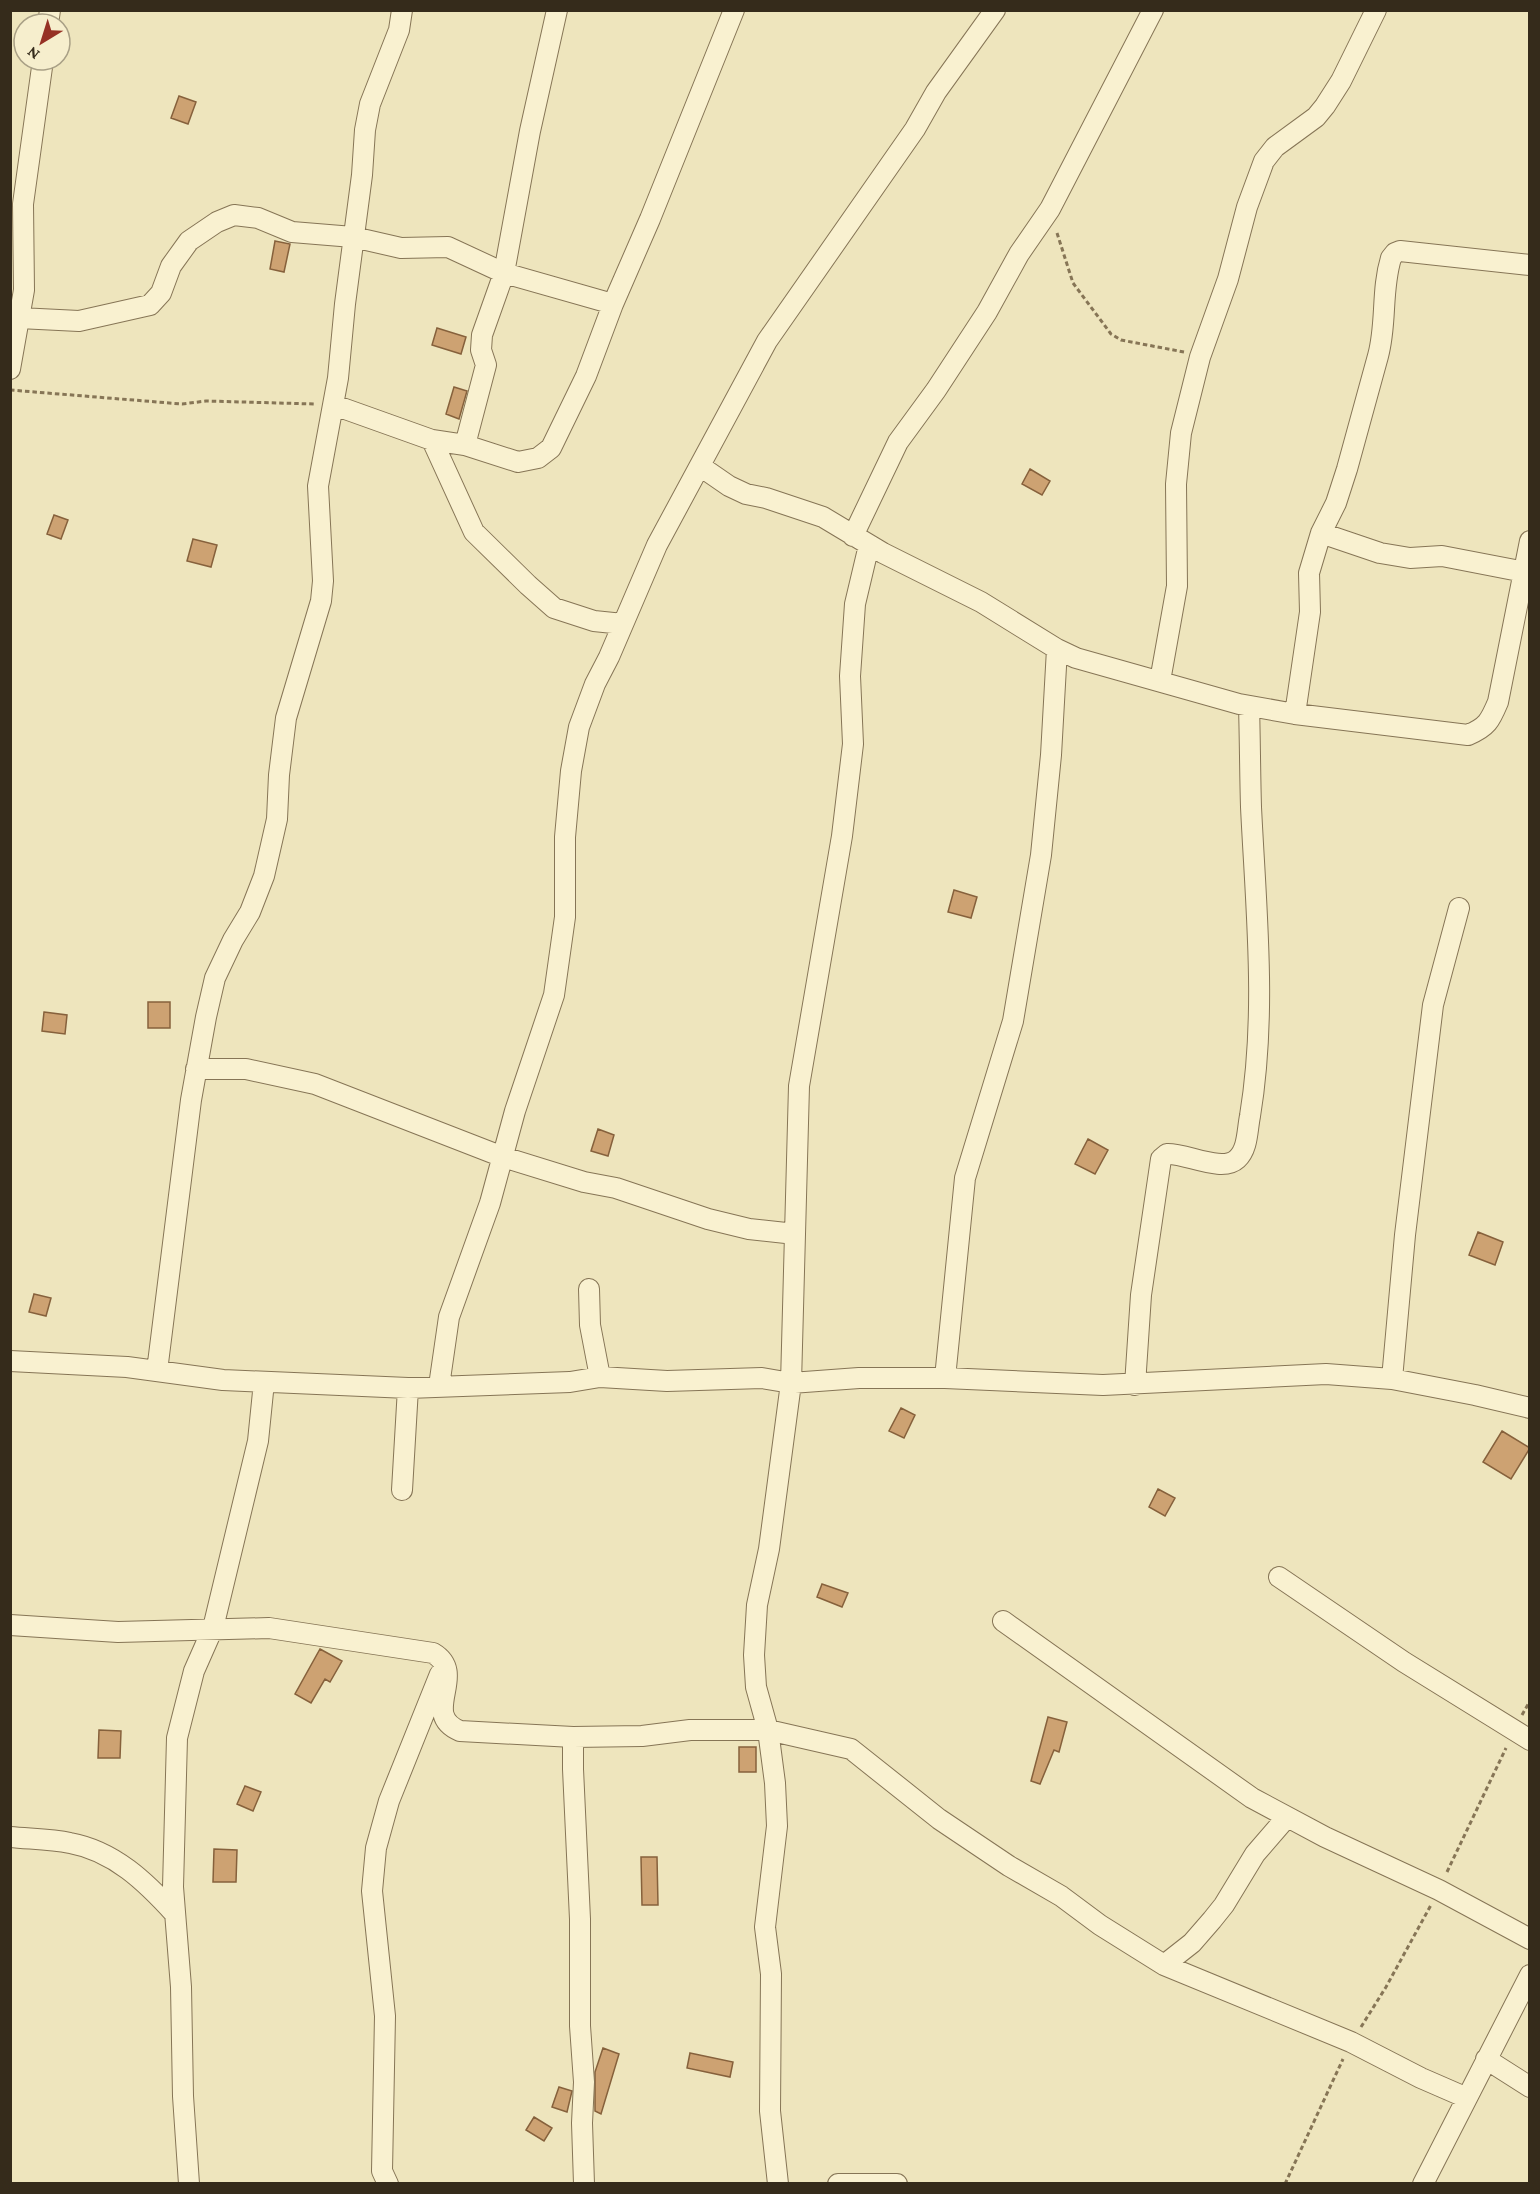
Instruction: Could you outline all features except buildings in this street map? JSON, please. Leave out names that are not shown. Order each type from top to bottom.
[{"type":"street","points":[[157,1371],[196,1069],[215,978],[233,940],[250,912],[264,876],[277,819],[279,775],[286,718],[321,601],[323,581],[318,486],[323,448],[334,405],[370,104],[399,30],[402,10]]},
{"type":"street","points":[[465,445],[486,364],[481,350],[482,335],[504,273],[530,131],[556,10]]},
{"type":"street","points":[[334,405],[432,440],[465,445],[518,462],[538,458],[551,448],[586,376],[613,304],[650,219],[734,10]]},
{"type":"street","points":[[439,1386],[449,1317],[473,1252],[503,1157],[514,1111],[554,995],[565,917],[567,806],[579,728],[595,684],[657,545],[767,341],[915,129],[936,92],[995,10]]},
{"type":"street","points":[[778,2184],[770,2111],[771,1974],[765,1927],[777,1826],[775,1783],[768,1730],[756,1687],[754,1655],[757,1605],[769,1549],[791,1383],[799,1086],[843,824],[853,744],[850,676],[861,541],[898,442],[936,390],[987,312],[1019,254],[1050,209],[1153,10]]},
{"type":"street","points":[[1160,681],[1177,586],[1177,465],[1181,433],[1200,357],[1228,279],[1247,207],[1264,161],[1275,147],[1292,132],[1316,117],[1325,106],[1341,81],[1376,10]]},
{"type":"street","points":[[10,369],[24,290],[17,204],[41,72]]},
{"type":"street","points":[[19,318],[79,321],[150,305],[161,293],[171,266],[189,241],[217,222],[234,215],[258,218],[292,232],[353,237],[401,248],[448,247],[504,273],[613,304]]},
{"type":"street","points":[[1295,714],[1310,612],[1309,573],[1321,533],[1336,503],[1347,469],[1378,356],[1382,339],[1383,296],[1391,258],[1400,251],[1530,265]]},
{"type":"street","points":[[432,440],[474,532],[528,585],[560,611],[594,621],[623,624]]},
{"type":"street","points":[[700,466],[729,486],[746,494],[766,498],[823,518],[861,541],[981,602],[1057,649],[1076,658],[1249,706],[1295,714],[1468,735],[1484,728],[1492,717],[1498,702],[1526,572],[1530,541]]},
{"type":"street","points":[[1321,533],[1380,553],[1410,558],[1442,556],[1526,572]]},
{"type":"street","points":[[945,1378],[965,1178],[1013,1021],[1039,866],[1051,755],[1057,649]]},
{"type":"street","points":[[1135,1384],[1141,1295],[1161,1159],[1167,1154],[1175,1154],[1221,1165],[1235,1161],[1244,1149],[1246,1139],[1254,1088],[1260,988],[1260,951],[1250,788],[1249,706]]},
{"type":"street","points":[[1392,1379],[1405,1235],[1433,1005],[1459,908]]},
{"type":"street","points":[[196,1069],[246,1069],[315,1084],[503,1157],[584,1182],[616,1188],[708,1219],[749,1228],[795,1234]]},
{"type":"street","points":[[589,1289],[590,1325],[600,1377]]},
{"type":"street","points":[[10,1361],[95,1365],[223,1380],[408,1388],[502,1386],[570,1382],[600,1377],[658,1381],[762,1378],[791,1383],[860,1378],[945,1378],[1061,1384],[1135,1384],[1292,1374],[1336,1374],[1392,1379],[1530,1408]]},
{"type":"street","points":[[189,2184],[183,2096],[181,1987],[173,1887],[177,1738],[194,1671],[213,1628],[258,1441],[264,1382]]},
{"type":"street","points":[[402,1490],[408,1388]]},
{"type":"street","points":[[1279,1577],[1404,1662],[1522,1736]]},
{"type":"street","points":[[1003,1621],[1252,1798],[1325,1838],[1439,1890],[1530,1939]]},
{"type":"street","points":[[10,1625],[118,1632],[270,1628],[433,1653],[444,1663],[447,1671],[443,1717],[457,1730],[573,1737],[642,1736],[690,1730],[768,1730],[842,1746],[857,1752],[939,1819],[1009,1866],[1061,1896],[1100,1925],[1164,1965],[1351,2042],[1467,2098]]},
{"type":"street","points":[[388,2184],[382,2171],[385,2016],[372,1891],[376,1848],[389,1801],[444,1663]]},
{"type":"street","points":[[573,1737],[580,1919],[584,2184]]},
{"type":"street","points":[[1164,1965],[1192,1943],[1212,1920],[1255,1854],[1287,1817]]},
{"type":"street","points":[[10,1837],[68,1842],[112,1858],[128,1869],[175,1914]]},
{"type":"street","points":[[1423,2184],[1530,1975]]},
{"type":"street","points":[[1486,2059],[1530,2087]]},
{"type":"street","points":[[838,2184],[897,2184]]},
{"type":"path","points":[[1050,209],[1073,284],[1111,334],[1121,340],[1153,345],[1200,357]]},
{"type":"path","points":[[10,390],[182,404],[237,401],[334,405]]},
{"type":"path","points":[[1285,2184],[1351,2042],[1386,1987],[1522,1736]]}]
